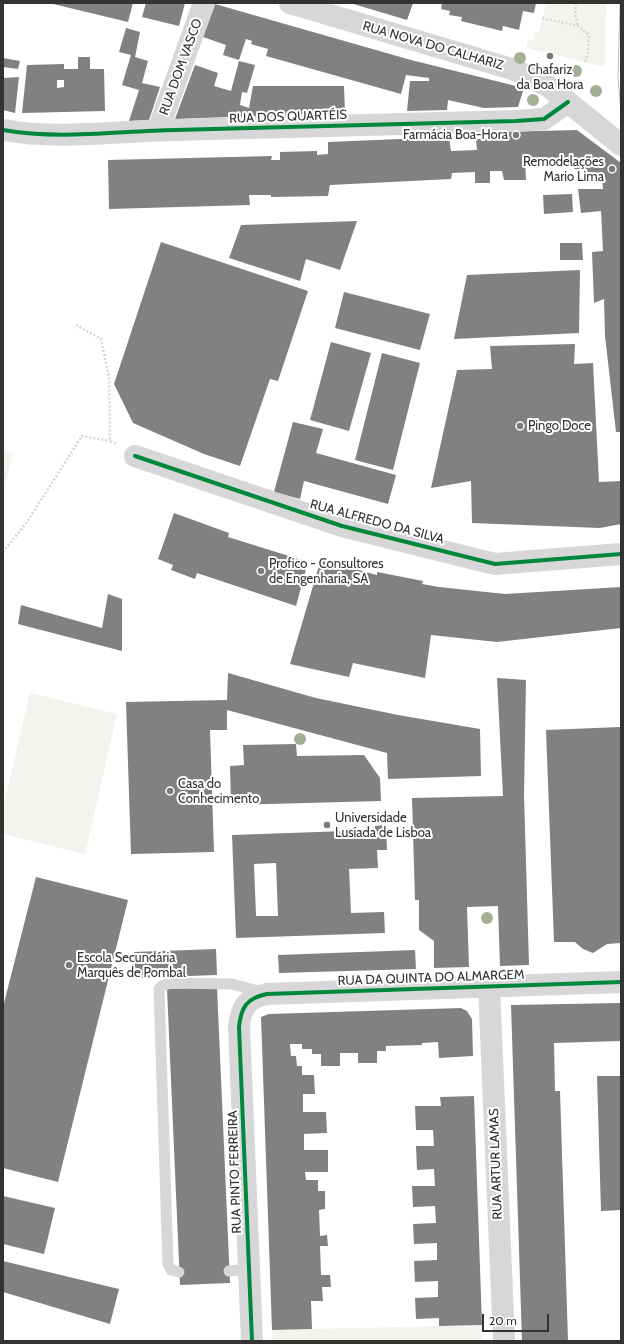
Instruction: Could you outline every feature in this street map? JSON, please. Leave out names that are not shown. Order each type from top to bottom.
[{"type":"street","name":"RUA DOM VASCO","points":[[158,130],[204,3]]},
{"type":"street","name":"RUA NOVA DO CALHARIZ","points":[[290,3],[515,70],[540,81],[568,102]]},
{"type":"street","name":"RUA DOS QUARTÉIS","points":[[3,130],[48,135],[158,130],[539,119],[552,114],[568,102]]},
{"type":"street","points":[[568,102],[621,145]]},
{"type":"street","name":"RUA ALFREDO DA SILVA","points":[[135,456],[342,526],[495,564],[621,554]]},
{"type":"street","name":"RUA DA QUINTA DO ALMARGEM","points":[[246,1004],[255,996],[267,994],[621,982]]},
{"type":"street","name":"RUA ARTUR LAMAS","points":[[489,986],[504,1341]]},
{"type":"street","name":"RUA PINTO FERREIRA","points":[[246,1004],[240,1016],[239,1027],[239,1270],[252,1341]]},
{"type":"lane","points":[[179,1272],[171,1270],[168,1264],[159,989],[170,983],[232,984],[267,994]]},
{"type":"path","points":[[576,3],[575,15],[578,26]]},
{"type":"path","points":[[542,18],[578,26],[588,35],[588,51],[585,63]]},
{"type":"path","points":[[76,325],[101,339],[109,378],[110,441]]},
{"type":"path","points":[[3,552],[27,522],[82,436],[110,441],[124,447],[135,456]]},
{"type":"shaded area","points":[[546,3],[606,3],[605,67],[526,48],[528,40],[533,41],[535,32],[539,32]]},
{"type":"shaded area","points":[[3,451],[13,453],[3,493]]},
{"type":"shaded area","points":[[30,693],[117,714],[85,854],[3,834],[3,809]]},
{"type":"shaded area","points":[[482,1325],[482,1341],[273,1341],[272,1330]]},
{"type":"building","points":[[49,3],[133,3],[128,22]]},
{"type":"building","points":[[146,3],[185,3],[179,26],[142,17]]},
{"type":"building","points":[[350,3],[413,3],[407,20]]},
{"type":"building","points":[[442,3],[536,3],[534,13],[523,11],[519,30],[503,26],[502,31],[461,21],[462,17],[449,15],[450,11],[441,9]]},
{"type":"building","points":[[215,4],[411,60],[524,88],[518,107],[484,108],[448,100],[447,110],[407,111],[410,81],[429,81],[429,78],[406,75],[401,94],[266,56],[268,49],[251,44],[252,41],[246,39],[239,60],[223,55],[226,45],[203,37]]},
{"type":"building","points":[[126,28],[140,32],[135,57],[148,61],[142,83],[160,87],[149,120],[129,121],[139,90],[122,85],[131,55],[119,52]]},
{"type":"building","points":[[78,57],[90,57],[90,69],[104,69],[105,111],[22,113],[27,65],[64,64],[64,69],[78,69]],"holes":[[[57,80],[64,80],[64,87],[57,88]]]},
{"type":"building","points":[[3,58],[20,61],[18,69],[3,67]]},
{"type":"building","points":[[239,61],[255,65],[247,93],[242,92],[240,105],[249,108],[253,86],[344,86],[345,113],[175,119],[195,65],[218,73],[214,86],[231,91]]},
{"type":"building","points":[[19,77],[15,113],[3,110],[3,78]]},
{"type":"building","points":[[577,130],[621,163],[621,432],[616,432],[605,336],[604,299],[594,303],[592,252],[603,251],[601,211],[581,213],[578,189],[603,189],[602,177],[587,179],[587,169],[574,169],[579,159],[525,160],[526,180],[504,180],[502,171],[490,171],[490,183],[475,183],[475,172],[452,173],[451,179],[330,185],[328,196],[271,197],[271,195],[249,195],[250,205],[109,209],[108,160],[272,156],[271,160],[280,160],[280,152],[317,151],[317,155],[328,154],[328,142],[449,137],[451,151],[477,150],[476,139],[501,139],[500,132]]},
{"type":"building","points":[[572,194],[573,212],[544,214],[543,195]]},
{"type":"building","points":[[357,221],[340,270],[306,259],[300,281],[229,258],[241,225]]},
{"type":"building","points":[[161,242],[308,291],[278,381],[270,379],[240,466],[204,454],[133,423],[114,384]]},
{"type":"building","points":[[560,243],[582,243],[583,260],[560,260]]},
{"type":"building","points":[[580,270],[579,333],[454,339],[467,275]]},
{"type":"building","points":[[344,292],[430,314],[420,350],[335,328]]},
{"type":"building","points":[[331,342],[371,353],[349,431],[310,420]]},
{"type":"building","name":"Pingo Doce","points":[[575,344],[574,364],[593,363],[599,482],[621,481],[621,524],[600,528],[472,523],[471,481],[431,488],[457,370],[492,369],[490,346]]},
{"type":"building","points":[[382,353],[420,363],[393,470],[355,460]]},
{"type":"building","points":[[293,422],[323,429],[316,453],[396,475],[388,504],[304,481],[300,499],[274,492]]},
{"type":"building","points":[[174,513],[229,533],[228,537],[308,562],[296,606],[197,573],[195,579],[171,570],[173,565],[158,559]]},
{"type":"building","points":[[321,559],[377,575],[377,572],[423,581],[422,584],[505,594],[621,587],[621,628],[497,642],[431,635],[425,678],[353,663],[349,677],[290,664]]},
{"type":"building","points":[[108,594],[122,599],[122,651],[18,624],[21,605],[102,628]]},
{"type":"building","points":[[228,673],[316,698],[398,715],[480,729],[481,776],[388,779],[387,753],[227,710],[227,730],[210,730],[214,852],[131,854],[126,702],[227,700]]},
{"type":"building","points":[[497,678],[526,680],[524,795],[529,965],[500,966],[498,906],[467,907],[469,967],[434,968],[434,941],[419,930],[419,900],[415,900],[412,798],[503,796]]},
{"type":"building","points":[[620,727],[621,943],[607,944],[593,953],[583,949],[575,942],[554,942],[546,730]]},
{"type":"building","points":[[296,744],[297,756],[364,755],[380,778],[381,801],[231,805],[230,766],[244,765],[243,745]]},
{"type":"building","points":[[386,825],[387,850],[377,850],[378,868],[349,869],[351,913],[384,912],[385,933],[236,938],[232,835],[375,830],[375,826]],"holes":[[[276,863],[278,916],[256,916],[254,864]]]},
{"type":"building","points":[[36,877],[128,900],[58,1182],[3,1168],[3,1007]]},
{"type":"building","points":[[216,949],[217,975],[135,978],[134,952]]},
{"type":"building","points":[[415,950],[416,969],[279,973],[278,955]]},
{"type":"building","points":[[217,987],[230,1283],[180,1285],[167,989]]},
{"type":"building","points":[[621,1003],[621,1041],[554,1043],[555,1091],[560,1091],[568,1341],[522,1341],[511,1005]]},
{"type":"building","points":[[461,1008],[467,1011],[472,1019],[473,1056],[439,1058],[438,1042],[422,1043],[422,1045],[386,1046],[386,1051],[377,1051],[377,1063],[358,1063],[358,1053],[340,1053],[340,1066],[321,1066],[321,1054],[312,1054],[312,1049],[302,1049],[302,1044],[290,1044],[291,1056],[296,1056],[297,1066],[302,1066],[302,1075],[314,1075],[315,1094],[303,1094],[303,1112],[326,1112],[327,1133],[304,1134],[304,1150],[328,1150],[328,1172],[305,1172],[306,1180],[318,1180],[318,1191],[325,1191],[325,1209],[319,1210],[320,1236],[327,1235],[328,1246],[320,1246],[321,1275],[330,1275],[331,1287],[322,1287],[323,1301],[311,1301],[312,1329],[272,1330],[261,1017],[269,1014]]},
{"type":"building","points":[[597,1076],[621,1076],[621,1210],[601,1211]]},
{"type":"building","points":[[474,1096],[482,1325],[439,1326],[439,1318],[416,1319],[415,1298],[438,1297],[438,1281],[415,1282],[414,1261],[437,1260],[437,1243],[414,1244],[413,1224],[436,1223],[435,1206],[413,1207],[412,1186],[435,1186],[434,1169],[417,1170],[416,1146],[434,1146],[433,1130],[416,1130],[415,1106],[441,1106],[440,1097]]},
{"type":"building","points":[[3,1196],[55,1208],[44,1254],[3,1244]]},
{"type":"building","points":[[3,1261],[119,1289],[110,1324],[3,1292]]},
{"type":"tram line","points":[[620,3],[618,78],[621,113]]},
{"type":"cycle path","points":[[3,130],[24,133],[67,135],[175,130],[516,121],[544,119],[568,102]]},
{"type":"cycle path","points":[[135,456],[342,526],[495,564],[621,554]]},
{"type":"cycle path","points":[[252,1341],[239,1027],[241,1014],[246,1004],[254,998],[267,994],[621,982]]},
{"type":"place","name":"Chafariz da Boa Hora","points":[[550,56]]},
{"type":"place","name":"Farmácia Boa-Hora","points":[[516,135]]},
{"type":"place","name":"Remodelações Mario Lima","points":[[612,169]]},
{"type":"place","name":"Pingo Doce","points":[[520,426]]},
{"type":"place","name":"Profico - Consultores de Engenharia, SA","points":[[261,571]]},
{"type":"place","name":"Casa do Conhecimento","points":[[170,791]]},
{"type":"place","name":"Universidade Lusíada de Lisboa","points":[[327,825]]},
{"type":"place","name":"Escola Secundária Marquês de Pombal","points":[[69,965]]}]
